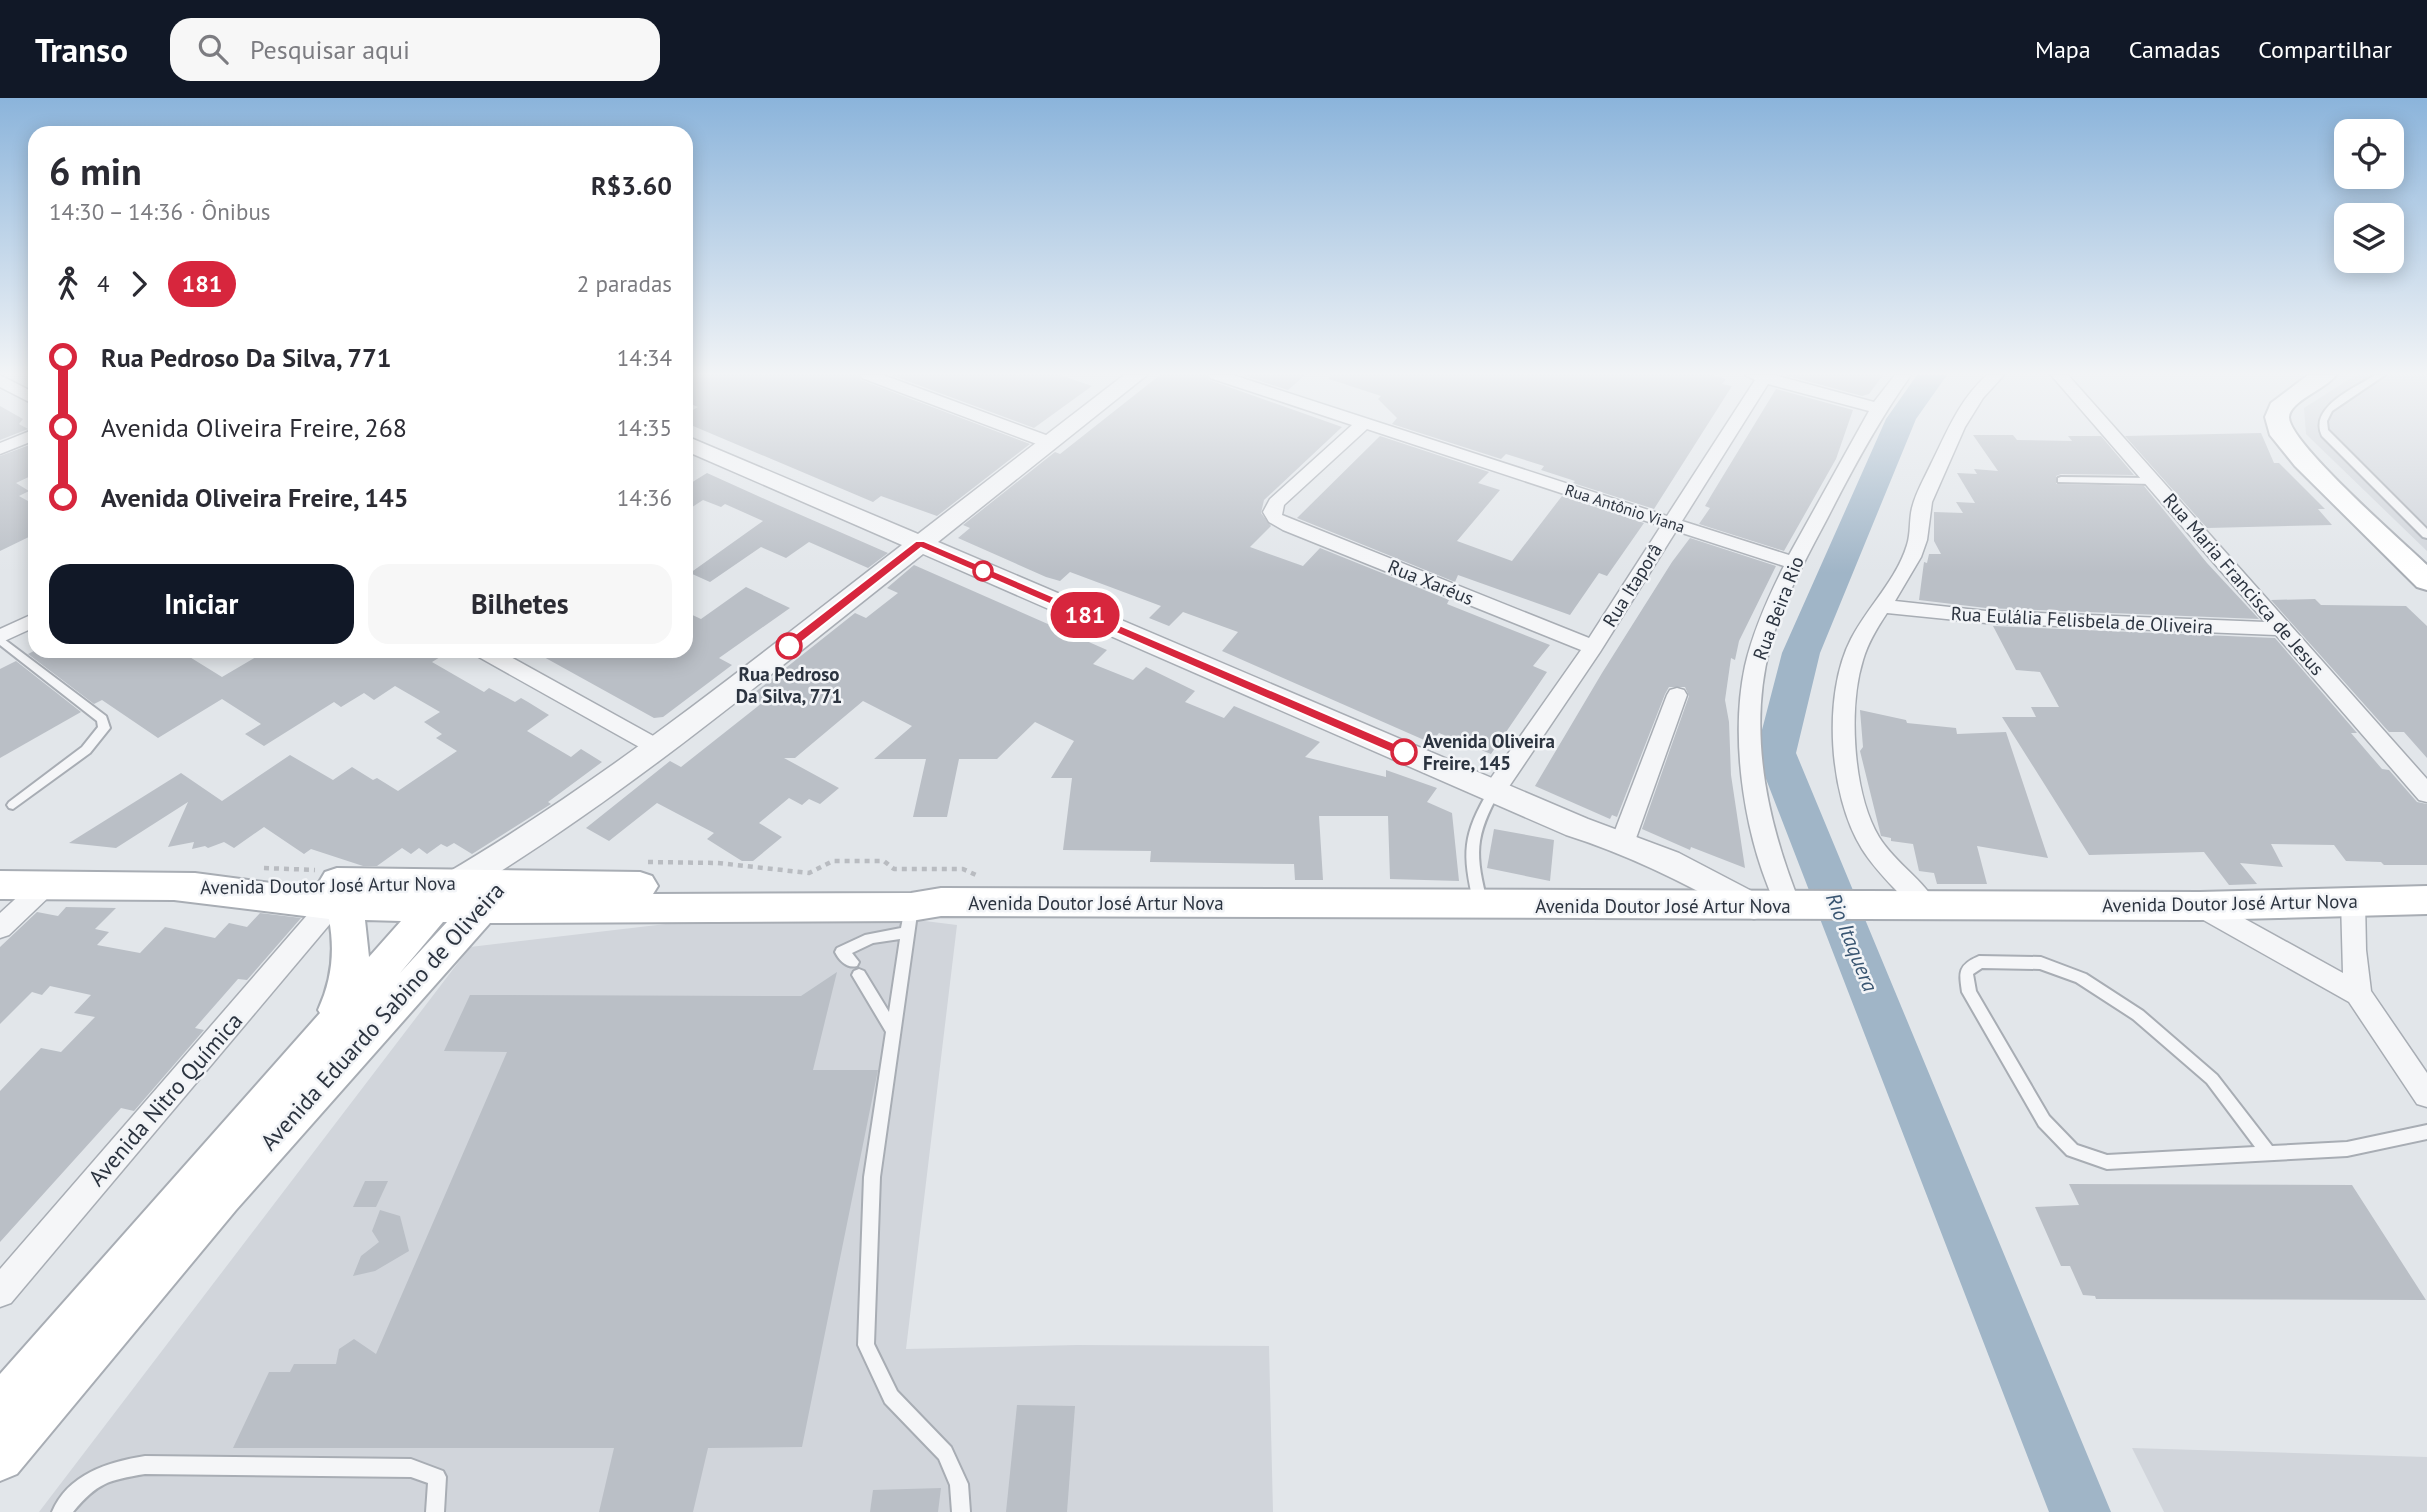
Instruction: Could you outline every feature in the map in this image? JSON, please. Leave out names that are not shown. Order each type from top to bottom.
[{"type":"main road","points":[[2287,441],[2304,461],[2427,581]]},
{"type":"main road","name":"Avenida Doutor José Artur Nova","points":[[0,885],[175,887],[301,882],[469,896],[711,909],[920,914],[1481,905],[2200,906],[2427,900]]},
{"type":"main road","name":"Avenida Doutor José Artur Nova","points":[[175,887],[337,905],[469,896],[913,892],[920,914]]},
{"type":"main road","name":"Avenida Eduardo Sabino de Oliveira","points":[[0,1457],[221,1196],[420,976],[469,896]]},
{"type":"main road","name":"Avenida Eduardo Sabino de Oliveira","points":[[0,1410],[326,1032],[469,896]]},
{"type":"main road","points":[[326,1032],[348,986],[353,948],[351,928],[337,905]]},
{"type":"main road","points":[[420,976],[490,934],[525,927],[711,909]]},
{"type":"street","points":[[0,449],[19,441]]},
{"type":"street","points":[[1272,512],[1276,503],[1344,441]]},
{"type":"street","name":"Rua Antônio Viana","points":[[1418,441],[1794,563]]},
{"type":"street","name":"Rua Itaporâ","points":[[1494,791],[1593,647],[1721,441]]},
{"type":"street","name":"Rua Beira Rio","points":[[1783,906],[1758,811],[1750,704],[1755,667],[1794,563],[1860,441]]},
{"type":"street","points":[[1926,906],[1868,839],[1857,809],[1847,758],[1846,709],[1848,670],[1859,642],[1880,606],[1909,566],[1918,541],[1920,511],[1949,441]]},
{"type":"street","name":"Rua Maria Francisca de Jesus","points":[[2118,441],[2427,794]]},
{"type":"street","points":[[525,842],[658,748],[1048,442]]},
{"type":"street","points":[[693,446],[1577,827],[1718,907]]},
{"type":"street","name":"Rua Xaréus","points":[[1272,512],[1275,518],[1289,526],[1593,647]]},
{"type":"street","name":"Rua Eulália Felisbela de Oliveira","points":[[1880,606],[1986,617],[2284,629]]},
{"type":"street","points":[[0,638],[28,623]]},
{"type":"street","points":[[497,658],[658,748]]},
{"type":"street","points":[[1623,841],[1677,695]]},
{"type":"street","points":[[1577,827],[1623,841],[1783,906]]},
{"type":"street","name":"Avenida Eduardo Sabino de Oliveira","points":[[469,896],[525,842]]},
{"type":"street","name":"Avenida Eduardo Sabino de Oliveira","points":[[469,896],[525,842]]},
{"type":"street","points":[[0,928],[45,886]]},
{"type":"street","points":[[2353,900],[2353,950],[2358,994]]},
{"type":"street","name":"Avenida Nitro Química","points":[[0,1292],[337,905]]},
{"type":"street","points":[[2200,906],[2358,994],[2427,1095]]},
{"type":"lane","points":[[2332,441],[2427,535]]},
{"type":"lane","points":[[2061,480],[2153,481]]},
{"type":"lane","points":[[0,638],[102,719],[104,728],[86,750],[13,805]]},
{"type":"lane","points":[[1481,905],[1471,861],[1470,842],[1475,824],[1494,791]]},
{"type":"lane","points":[[894,1033],[842,952],[857,942],[878,935],[920,914]]},
{"type":"lane","points":[[920,914],[894,1033],[872,1177],[866,1345],[891,1397],[945,1453],[959,1484],[961,1512]]},
{"type":"lane","points":[[2268,1153],[2212,1079],[2138,1015],[2081,978],[2041,963],[1979,961],[1966,972],[1969,992],[2044,1121],[2071,1150],[2107,1162],[2347,1149],[2427,1132]]},
{"type":"lane","points":[[61,1512],[83,1487],[103,1471],[145,1465],[411,1468],[437,1477],[435,1512]]},
{"type":"path","points":[[638,861],[718,863],[809,873],[833,861],[884,861],[894,869],[963,869],[983,879]]},
{"type":"path","points":[[250,868],[320,870]]},
{"type":"shaded area","points":[[2313,441],[2427,441],[2427,551]]},
{"type":"shaded area","points":[[812,907],[957,925],[906,1349],[1077,1345],[1269,1346],[1273,1512],[39,1512],[470,947]]},
{"type":"shaded area","points":[[2132,1448],[2427,1457],[2427,1512],[2164,1512]]},
{"type":"building","points":[[729,441],[1022,441],[1030,444],[937,516],[881,496],[873,502]]},
{"type":"building","points":[[1076,441],[1327,441],[1264,500],[1261,513],[1271,526],[1250,547],[1303,566],[1320,548],[1449,600],[1447,604],[1550,645],[1533,666],[1547,672],[1491,754],[1439,733],[1431,743],[1222,651],[1238,632],[1183,612],[1169,626],[1149,618],[1161,606],[1070,572],[1060,581],[1046,577],[958,538],[970,528],[963,525],[1055,452],[1060,454]]},
{"type":"building","points":[[1375,441],[1395,441],[1489,472],[1478,483],[1500,490],[1457,541],[1512,561],[1562,496],[1644,523],[1607,576],[1599,573],[1570,615],[1458,575],[1455,582],[1297,518]]},
{"type":"building","points":[[1445,441],[1697,441],[1654,509],[1573,483],[1575,481],[1541,470],[1544,466],[1506,454],[1501,459]]},
{"type":"building","points":[[1744,441],[1842,441],[1836,459],[1784,551],[1699,524],[1710,508],[1705,506]]},
{"type":"building","points":[[1977,441],[2105,441],[2134,475],[2061,474],[2056,476],[2056,484],[2144,486],[2207,563],[2259,619],[1986,608],[1919,600],[1924,562],[1927,563],[1929,554],[1941,554],[1934,541],[1934,512],[1963,513],[1956,502],[1975,503],[1957,473],[1977,474],[1974,469],[1998,471]]},
{"type":"building","points":[[2129,441],[2264,441],[2274,463],[2279,463],[2325,509],[2318,509],[2332,525],[2207,528]]},
{"type":"building","points":[[28,446],[28,477],[16,483],[28,490],[19,496],[28,501],[28,537],[0,551],[0,456]]},
{"type":"building","points":[[707,473],[888,553],[868,568],[809,542],[786,558],[761,547],[710,582],[693,574],[693,571],[763,521],[725,504],[721,507],[703,500],[693,506],[693,482]]},
{"type":"building","points":[[1690,538],[1776,566],[1739,641],[1735,660],[1731,658],[1725,700],[1729,722],[1731,775],[1745,868],[1691,847],[1690,850],[1642,829],[1689,696],[1685,687],[1669,687],[1665,694],[1617,817],[1612,815],[1610,819],[1535,786],[1602,673]]},
{"type":"building","points":[[914,565],[1107,650],[1093,664],[1133,680],[1146,667],[1195,691],[1185,702],[1224,718],[1234,706],[1320,742],[1305,757],[1386,777],[1386,770],[1437,788],[1427,802],[1452,813],[1459,881],[1390,879],[1388,816],[1319,816],[1323,880],[1295,880],[1294,864],[1150,862],[1151,851],[1063,850],[1072,778],[1051,778],[1074,741],[1035,722],[997,759],[959,759],[947,817],[913,817],[926,759],[874,759],[912,726],[863,701],[795,758],[784,758],[839,788],[820,804],[809,799],[802,805],[789,798],[759,823],[782,837],[753,861],[742,861],[707,839],[714,833],[657,803],[609,841],[586,828],[670,761],[681,767],[762,703],[749,697],[855,613],[866,618],[898,593],[887,588]]},
{"type":"building","points":[[746,587],[790,608],[719,658],[732,665],[663,717],[654,718],[546,658],[693,658],[693,615],[701,619]]},
{"type":"building","points":[[2315,599],[2321,605],[2406,606],[2427,626],[2427,758],[2404,732],[2389,732],[2271,600]]},
{"type":"building","points":[[1993,626],[2275,638],[2357,733],[2351,733],[2382,769],[2389,770],[2417,802],[2427,804],[2427,865],[2384,865],[2381,862],[2346,861],[2334,845],[2271,844],[2283,867],[2240,863],[2257,884],[2229,885],[2204,852],[2089,855],[2002,717],[2036,717],[2031,707],[2059,707],[2040,672],[2016,670]]},
{"type":"building","points":[[33,658],[191,658],[222,677],[254,658],[439,658],[432,662],[484,692],[489,688],[515,702],[521,698],[549,715],[527,731],[571,757],[581,749],[602,762],[548,802],[551,804],[472,854],[454,843],[447,847],[441,844],[427,854],[419,848],[411,854],[402,848],[377,866],[363,866],[311,849],[304,854],[264,827],[234,848],[224,842],[208,848],[205,846],[192,849],[194,842],[168,847],[188,802],[116,848],[69,843],[181,773],[222,801],[290,755],[333,780],[352,767],[398,791],[457,751],[436,738],[442,734],[424,722],[440,712],[395,686],[374,700],[364,693],[341,707],[334,702],[264,746],[245,734],[261,724],[222,699],[158,738],[102,700],[94,704]]},
{"type":"building","points":[[16,661],[81,712],[0,758],[0,669]]},
{"type":"building","points":[[1860,710],[1906,720],[1907,723],[1956,728],[1957,734],[2006,732],[2048,858],[1977,846],[1987,884],[1937,884],[1934,873],[1919,871],[1913,844],[1891,841],[1891,838],[1881,836],[1860,751],[1863,747]]},
{"type":"building","points":[[1494,829],[1554,840],[1550,881],[1487,868]]},
{"type":"building","points":[[66,907],[116,908],[95,929],[109,932],[97,945],[140,953],[165,927],[215,938],[229,923],[247,927],[260,913],[301,918],[247,980],[238,979],[195,1028],[204,1030],[134,1111],[121,1108],[0,1242],[0,1091],[41,1048],[61,1052],[95,1017],[74,1013],[91,995],[50,986],[42,995],[32,992],[0,1024],[0,947],[37,912],[58,916]]},
{"type":"building","points":[[837,972],[813,1070],[878,1070],[802,1447],[708,1448],[693,1512],[599,1512],[614,1448],[233,1448],[269,1372],[290,1372],[294,1364],[336,1364],[339,1349],[354,1339],[376,1354],[507,1052],[444,1051],[470,995],[801,996]]},
{"type":"building","points":[[365,1181],[388,1181],[376,1207],[353,1207]]},
{"type":"building","points":[[2069,1184],[2352,1185],[2426,1300],[2096,1299],[2095,1296],[2083,1295],[2070,1266],[2061,1266],[2035,1207],[2079,1205]]},
{"type":"building","points":[[380,1210],[400,1216],[409,1251],[375,1271],[353,1276],[361,1256],[379,1242],[372,1231]]},
{"type":"building","points":[[1017,1405],[1075,1406],[1067,1512],[1006,1512]]},
{"type":"building","points":[[941,1488],[938,1512],[870,1512],[873,1490]]},
{"type":"waterway","name":"Rio Itaquera","points":[[1892,441],[1801,653],[1776,753],[2080,1512]]},
{"type":"bus line","name":"181","points":[[789,646],[920,544],[1404,752]]},
{"type":"place","name":"Rua Pedroso Da Silva, 771","points":[[789,646]]},
{"type":"place","name":"Avenida Oliveira Freire, 145","points":[[1404,752]]}]
